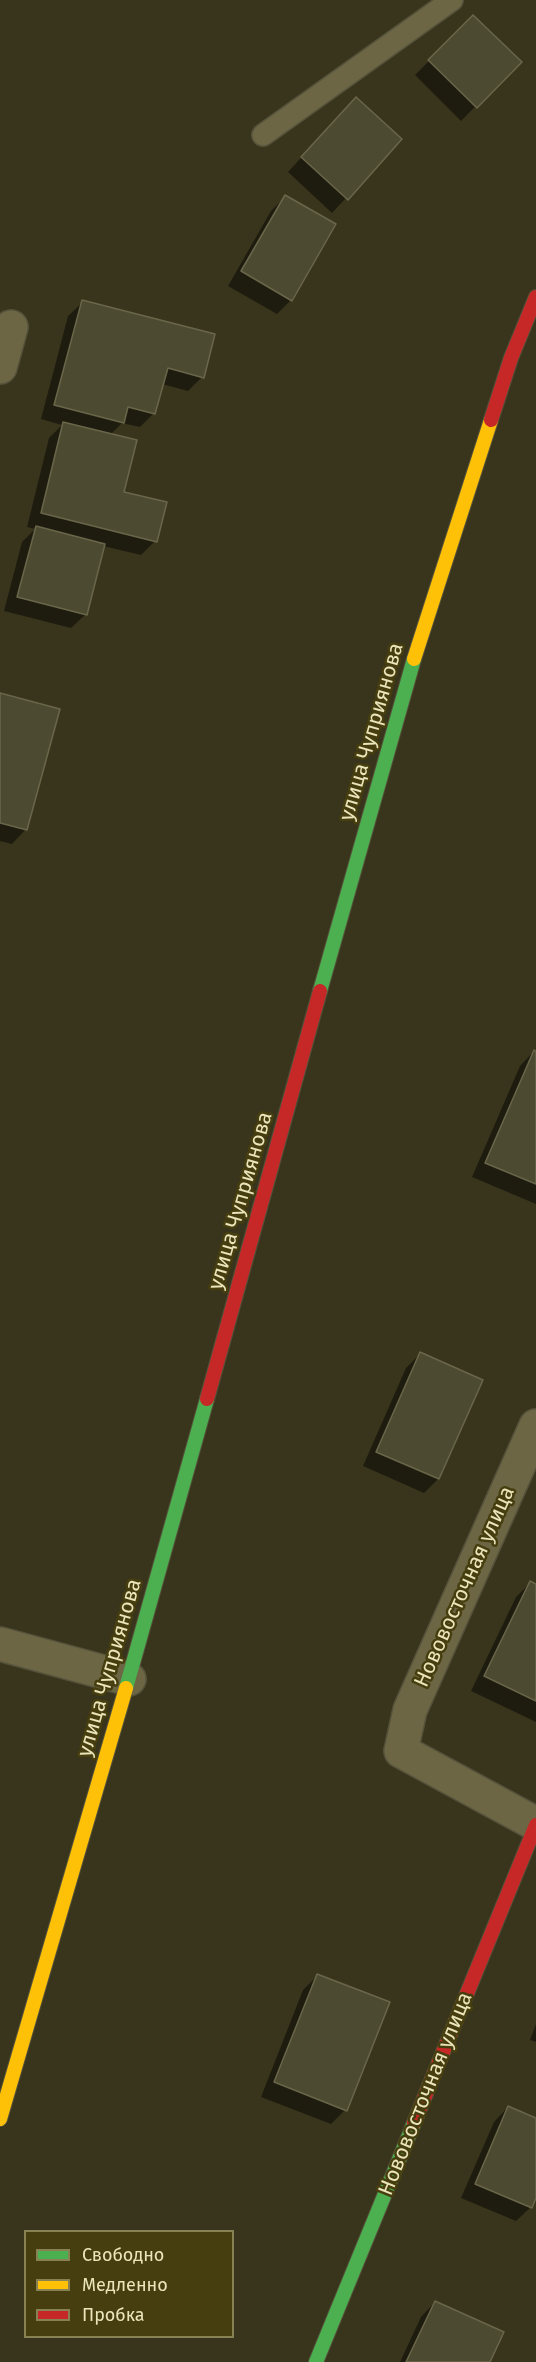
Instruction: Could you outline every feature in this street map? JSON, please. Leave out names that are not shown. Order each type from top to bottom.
[{"type":"street","name":"улица Чуприянова","points":[[0,2120],[129,1679],[405,687],[511,358],[536,297]]},
{"type":"street","points":[[0,367],[11,327]]},
{"type":"street","name":"Нововосточная улица","points":[[316,2362],[536,1825],[401,1750],[410,1710],[536,1426]]},
{"type":"street","points":[[0,1644],[129,1679]]},
{"type":"lane","points":[[263,135],[452,0]]},
{"type":"building","points":[[473,15],[522,62],[477,108],[428,60]]},
{"type":"building","points":[[356,97],[402,139],[348,200],[301,157]]},
{"type":"building","points":[[285,195],[336,224],[292,301],[241,271]]},
{"type":"building","points":[[82,300],[215,334],[204,378],[168,368],[155,414],[128,407],[124,423],[54,405]]},
{"type":"building","points":[[63,422],[137,440],[124,492],[167,502],[157,542],[41,513]]},
{"type":"building","points":[[36,526],[105,544],[87,615],[17,597]]},
{"type":"building","points":[[0,693],[60,709],[27,830],[0,823]]},
{"type":"building","points":[[534,1050],[536,1051],[536,1184],[485,1163]]},
{"type":"building","points":[[420,1352],[483,1380],[439,1479],[376,1452]]},
{"type":"building","points":[[530,1581],[536,1584],[536,1701],[484,1676]]},
{"type":"building","points":[[317,1974],[390,2002],[347,2111],[274,2082]]},
{"type":"building","points":[[508,2106],[536,2118],[536,2198],[532,2208],[475,2184]]},
{"type":"building","points":[[435,2301],[504,2332],[490,2362],[406,2362]]},
{"type":"traffic: fast","points":[[320,991],[414,659]]},
{"type":"traffic: fast","points":[[126,1688],[207,1399]]},
{"type":"traffic: fast","points":[[316,2362],[414,2123]]},
{"type":"traffic: slow","points":[[414,659],[491,420]]},
{"type":"traffic: slow","points":[[0,2119],[126,1688]]},
{"type":"traffic: jam","points":[[491,420],[511,358],[536,297]]},
{"type":"traffic: jam","points":[[207,1399],[320,991]]},
{"type":"traffic: jam","points":[[414,2123],[536,1825]]}]
